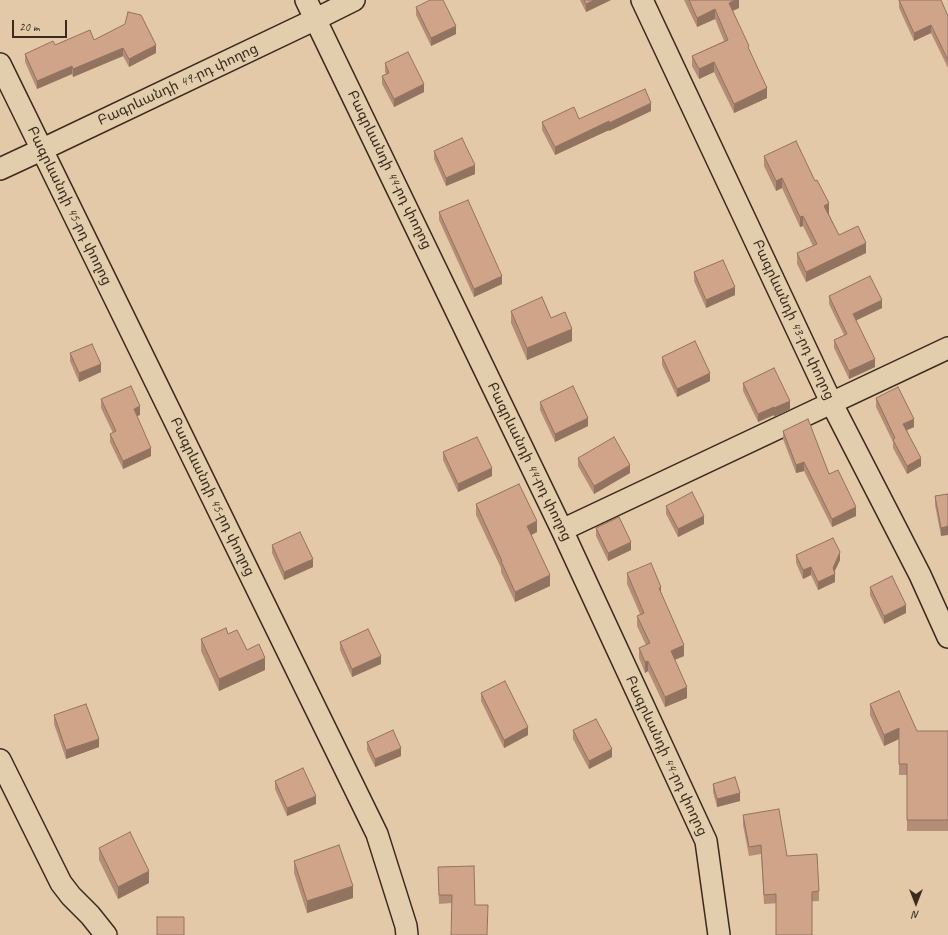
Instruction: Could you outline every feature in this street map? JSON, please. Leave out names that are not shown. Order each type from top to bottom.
[{"type":"street","name":"Բագրևանդի 44-րդ փողոց","points":[[306,0],[562,530],[706,841],[719,935]]},
{"type":"street","name":"Բագրևանդի 49-րդ փողոց","points":[[0,169],[316,20],[354,0]]},
{"type":"street","name":"Բագրևանդի 43-րդ փողոց","points":[[642,0],[831,402],[920,575],[948,637]]},
{"type":"street","name":"Բագրևանդի 45-րդ փողոց","points":[[0,64],[377,834],[406,926],[407,935]]},
{"type":"street","points":[[562,530],[948,348]]},
{"type":"street","points":[[0,760],[61,883],[106,935]]},
{"type":"building","points":[[430,0],[443,0],[456,26],[431,38],[416,7]]},
{"type":"building","points":[[584,0],[594,0],[586,4]]},
{"type":"building","points":[[689,0],[735,0],[729,3],[767,88],[734,104],[714,62],[699,69],[692,56],[728,40],[715,9],[697,18]]},
{"type":"building","points":[[899,0],[941,0],[948,16],[948,60],[931,25],[914,33]]},
{"type":"building","points":[[128,12],[141,15],[156,45],[129,59],[123,48],[73,69],[72,66],[37,81],[25,54],[53,41],[55,45],[90,30],[94,40],[125,24]]},
{"type":"building","points":[[408,52],[424,84],[394,99],[382,76],[389,73],[385,63]]},
{"type":"building","points":[[645,89],[651,103],[555,147],[542,122],[574,107],[579,119]]},
{"type":"building","points":[[462,138],[475,165],[446,178],[434,151]]},
{"type":"building","points":[[796,141],[815,181],[817,180],[829,203],[824,206],[839,235],[858,226],[866,243],[806,272],[797,253],[817,244],[803,216],[800,217],[782,178],[776,181],[764,156]]},
{"type":"building","points":[[468,200],[502,276],[474,289],[439,212]]},
{"type":"building","points":[[723,260],[735,287],[706,300],[694,272]]},
{"type":"building","points":[[870,276],[882,300],[853,314],[875,359],[849,371],[834,340],[847,334],[829,296]]},
{"type":"building","points":[[542,297],[551,318],[565,312],[572,329],[527,348],[511,311]]},
{"type":"building","points":[[695,341],[710,373],[677,389],[662,357]]},
{"type":"building","points":[[92,344],[101,364],[79,373],[70,353]]},
{"type":"building","points":[[774,368],[790,401],[758,414],[743,383]]},
{"type":"building","points":[[131,386],[140,406],[134,409],[151,448],[123,461],[110,434],[116,431],[101,399]]},
{"type":"building","points":[[573,386],[588,418],[555,434],[540,402]]},
{"type":"building","points":[[898,387],[914,419],[903,424],[921,458],[907,466],[893,440],[895,438],[876,398]]},
{"type":"building","points":[[808,419],[829,474],[838,470],[856,507],[832,519],[804,462],[796,465],[783,431]]},
{"type":"building","points":[[477,437],[492,468],[458,484],[443,452]]},
{"type":"building","points":[[614,437],[630,465],[594,486],[578,458]]},
{"type":"building","points":[[519,484],[537,521],[527,526],[550,575],[515,592],[476,504]]},
{"type":"building","points":[[692,492],[704,516],[678,529],[666,506]]},
{"type":"building","points":[[948,494],[948,526],[941,528],[935,496]]},
{"type":"building","points":[[619,517],[631,542],[608,553],[596,528]]},
{"type":"building","points":[[300,532],[313,559],[284,572],[272,545]]},
{"type":"building","points":[[833,538],[840,552],[833,568],[835,574],[818,582],[811,567],[803,570],[796,555]]},
{"type":"building","points":[[651,563],[661,587],[659,588],[684,645],[671,651],[687,687],[665,697],[648,661],[645,662],[639,648],[650,643],[637,616],[644,613],[627,573]]},
{"type":"building","points":[[892,576],[906,605],[884,616],[870,587]]},
{"type":"building","points":[[226,628],[228,634],[237,630],[247,650],[259,644],[265,658],[219,679],[201,639]]},
{"type":"building","points":[[368,629],[381,656],[352,669],[340,642]]},
{"type":"building","points":[[505,681],[528,727],[504,740],[481,693]]},
{"type":"building","points":[[899,691],[917,731],[948,731],[948,820],[907,820],[907,764],[899,764],[899,728],[884,735],[870,704]]},
{"type":"building","points":[[86,704],[99,739],[66,750],[54,715]]},
{"type":"building","points":[[596,719],[612,749],[589,761],[573,730]]},
{"type":"building","points":[[393,730],[401,748],[375,759],[367,742]]},
{"type":"building","points":[[303,768],[316,796],[287,808],[275,781]]},
{"type":"building","points":[[735,777],[740,793],[717,799],[713,784]]},
{"type":"building","points":[[779,809],[787,856],[817,854],[819,891],[812,892],[812,935],[776,935],[776,894],[764,895],[761,845],[749,847],[743,815]]},
{"type":"building","points":[[130,832],[149,871],[118,887],[99,848]]},
{"type":"building","points":[[339,845],[353,886],[307,901],[294,861]]},
{"type":"building","points":[[474,866],[475,905],[488,905],[487,935],[451,935],[452,895],[439,895],[438,867]]},
{"type":"building","points":[[157,917],[184,917],[184,935],[157,935]]}]
